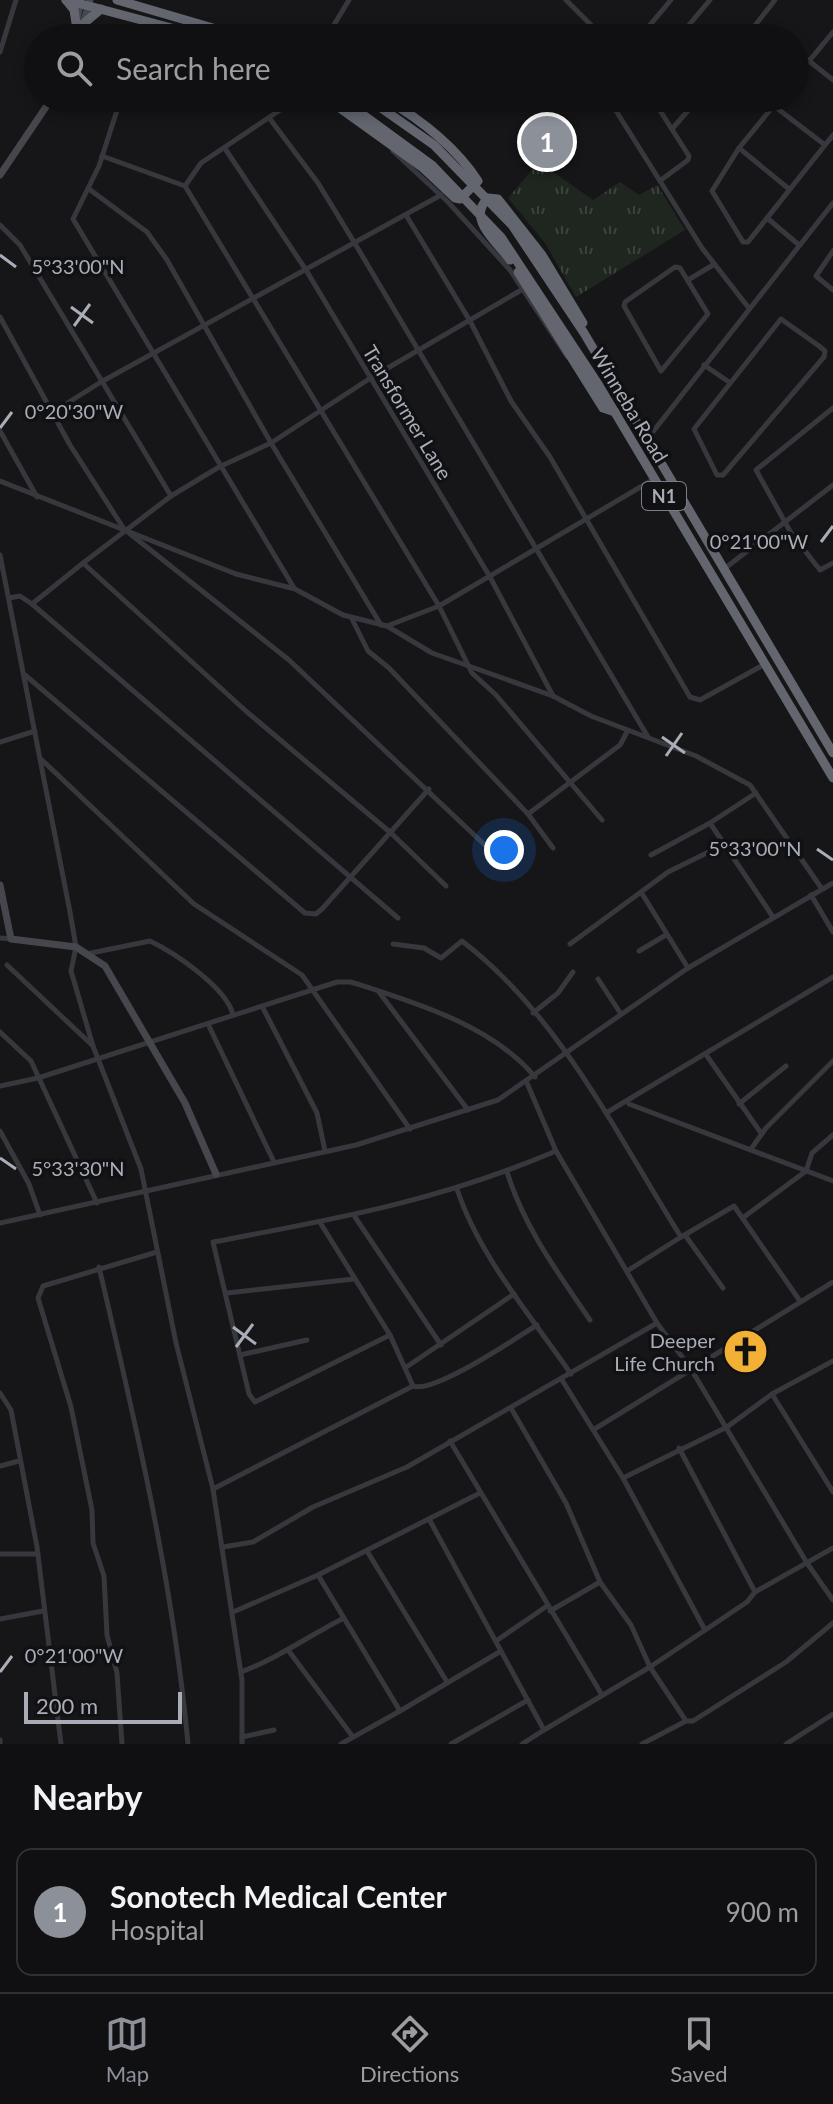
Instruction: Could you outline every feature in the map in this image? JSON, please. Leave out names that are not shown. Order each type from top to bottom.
[{"type":"highway","points":[[66,0],[85,2],[163,24],[167,13]]},
{"type":"highway","points":[[66,0],[80,24],[102,8]]},
{"type":"highway","points":[[117,0],[202,24]]},
{"type":"highway","points":[[352,112],[422,167],[455,198],[460,199],[470,192],[478,181],[461,159],[405,112]]},
{"type":"highway","name":"Winneba Road","points":[[355,112],[406,144],[456,187],[487,219],[531,280],[615,412],[833,778]]},
{"type":"highway","name":"Winneba Road","points":[[388,112],[467,176],[498,207],[546,273],[833,753]]},
{"type":"highway","points":[[599,358],[577,309],[542,255],[504,205],[498,199],[488,198],[479,211],[479,220],[511,260],[603,408],[615,412]]},
{"type":"highway","points":[[758,653],[769,661],[776,657]]},
{"type":"street","points":[[0,52],[16,0]]},
{"type":"street","points":[[334,24],[349,0]]},
{"type":"street","points":[[566,0],[590,24]]},
{"type":"street","points":[[651,24],[671,0]]},
{"type":"street","points":[[690,24],[710,0]]},
{"type":"street","points":[[756,24],[775,0]]},
{"type":"street","points":[[80,24],[85,2]]},
{"type":"street","points":[[809,59],[833,32]]},
{"type":"street","points":[[809,61],[833,80]]},
{"type":"street","points":[[0,175],[43,112]]},
{"type":"street","points":[[116,112],[89,189],[73,219],[219,467],[295,589]]},
{"type":"street","points":[[185,186],[201,163],[226,150],[279,112]]},
{"type":"street","points":[[350,112],[441,195],[503,261],[556,344],[573,361]]},
{"type":"street","points":[[617,112],[713,265],[748,307]]},
{"type":"street","points":[[661,112],[688,152],[688,160],[661,180]]},
{"type":"street","points":[[672,129],[687,112]]},
{"type":"street","points":[[769,112],[739,148],[714,186],[713,197],[743,242],[748,242],[833,135]]},
{"type":"street","points":[[782,112],[825,145]]},
{"type":"street","points":[[270,119],[318,183],[540,549],[649,737]]},
{"type":"street","points":[[739,148],[789,189]]},
{"type":"street","name":"Transformer Lane","points":[[226,150],[306,270],[490,577],[553,696]]},
{"type":"street","points":[[102,156],[185,186],[439,606],[472,673],[602,820]]},
{"type":"street","points":[[89,189],[147,232],[206,326],[271,443],[384,626]]},
{"type":"street","points":[[53,412],[101,382],[441,195]]},
{"type":"street","points":[[647,439],[833,203]]},
{"type":"street","points":[[406,215],[470,321],[511,401],[550,457],[690,697],[700,700],[765,664]]},
{"type":"street","points":[[767,218],[799,245]]},
{"type":"street","points":[[0,225],[20,245],[171,496]]},
{"type":"street","points":[[833,251],[816,276],[833,290]]},
{"type":"street","points":[[688,280],[713,265]]},
{"type":"street","points":[[675,267],[688,280],[708,314],[661,371],[625,302],[675,267]]},
{"type":"street","points":[[32,604],[124,529],[171,496],[219,467],[271,443],[369,379],[523,289]]},
{"type":"street","points":[[0,317],[124,529],[289,660],[506,865]]},
{"type":"street","points":[[781,319],[825,351],[824,357],[723,475],[717,475],[694,429],[729,382],[781,319]]},
{"type":"street","points":[[704,365],[729,382]]},
{"type":"street","points":[[833,408],[756,470],[785,522],[820,570],[833,563]]},
{"type":"street","points":[[0,431],[38,498]]},
{"type":"street","points":[[384,626],[439,606],[588,521],[654,479]]},
{"type":"street","points":[[0,481],[236,574],[295,589],[351,618],[384,626],[432,653],[468,663],[553,696],[696,756],[750,785],[822,889]]},
{"type":"street","points":[[723,570],[833,485]]},
{"type":"street","points":[[0,555],[76,947],[71,971],[93,1046],[141,1169],[157,1252],[213,1489],[241,1672],[242,1741],[274,1730]]},
{"type":"street","points":[[83,563],[247,712],[391,833],[446,886]]},
{"type":"street","points":[[9,598],[20,596],[32,604],[398,918]]},
{"type":"street","points":[[351,618],[368,651],[389,668],[528,814],[553,848]]},
{"type":"street","points":[[24,675],[305,913],[316,914],[352,878],[429,789]]},
{"type":"street","points":[[528,814],[620,745],[628,730]]},
{"type":"street","points":[[0,742],[35,731]]},
{"type":"street","points":[[41,759],[194,904],[302,975],[410,1129]]},
{"type":"street","points":[[651,855],[710,823],[756,793]]},
{"type":"street","points":[[710,823],[773,917]]},
{"type":"street","points":[[570,944],[668,872],[725,844]]},
{"type":"street","points":[[0,1223],[325,1151],[410,1129],[498,1100],[527,1083],[688,968],[833,883]]},
{"type":"street","points":[[0,885],[11,939]]},
{"type":"street","points":[[641,892],[688,968]]},
{"type":"street","points":[[811,895],[833,932]]},
{"type":"street","points":[[639,951],[666,935]]},
{"type":"street","points":[[0,938],[76,947],[91,953],[105,966],[153,1042],[185,1103],[216,1174]]},
{"type":"street","points":[[91,953],[150,941],[210,983],[230,1004],[233,1015]]},
{"type":"street","points":[[393,944],[424,948],[441,958],[462,941],[488,959],[568,1052],[683,1236],[723,1288]]},
{"type":"street","points":[[7,965],[93,1046]]},
{"type":"street","points":[[533,1013],[558,993],[573,972]]},
{"type":"street","points":[[606,1113],[629,1103],[833,977]]},
{"type":"street","points":[[598,979],[621,1014]]},
{"type":"street","points":[[0,1086],[38,1078],[263,1008],[329,984],[351,982],[458,1022],[524,1064],[535,1077]]},
{"type":"street","points":[[378,991],[468,1110]]},
{"type":"street","points":[[263,1008],[317,1113],[325,1151]]},
{"type":"street","points":[[208,1024],[274,1162]]},
{"type":"street","points":[[0,1032],[28,1057],[97,1203]]},
{"type":"street","points":[[707,1056],[761,1133]]},
{"type":"street","points":[[751,1149],[761,1133],[833,1061]]},
{"type":"street","points":[[739,1104],[786,1066]]},
{"type":"street","points":[[527,1083],[556,1151],[657,1323],[691,1369],[807,1563],[833,1600]]},
{"type":"street","points":[[629,1103],[833,1181]]},
{"type":"street","points":[[0,1131],[29,1184],[40,1215]]},
{"type":"street","points":[[744,1217],[806,1171],[812,1153],[833,1135]]},
{"type":"street","points":[[390,1335],[255,1402],[249,1394],[213,1242],[355,1217],[457,1189],[556,1151]]},
{"type":"street","points":[[507,1172],[514,1196],[550,1263],[590,1320]]},
{"type":"street","points":[[457,1189],[469,1220],[514,1294],[571,1374]]},
{"type":"street","points":[[627,1271],[730,1207],[738,1209],[744,1217],[800,1301]]},
{"type":"street","points":[[355,1217],[441,1345]]},
{"type":"street","points":[[321,1224],[390,1335],[413,1386]]},
{"type":"street","points":[[122,1744],[117,1673],[107,1635],[104,1576],[93,1543],[92,1510],[71,1407],[38,1298],[43,1286],[157,1252]]},
{"type":"street","points":[[99,1267],[147,1475],[179,1663],[188,1744]]},
{"type":"street","points":[[227,1293],[354,1279]]},
{"type":"street","points":[[593,1430],[833,1282]]},
{"type":"street","points":[[405,1368],[514,1294]]},
{"type":"street","points":[[223,1547],[253,1542],[313,1507],[407,1467],[657,1323]]},
{"type":"street","points":[[213,1489],[413,1386],[422,1388],[447,1377],[537,1325]]},
{"type":"street","points":[[240,1355],[307,1340]]},
{"type":"street","points":[[623,1478],[727,1427],[772,1394],[832,1364]]},
{"type":"street","points":[[562,1380],[623,1478],[705,1630]]},
{"type":"street","points":[[0,1393],[11,1410],[38,1554],[61,1744]]},
{"type":"street","points":[[772,1394],[833,1492]]},
{"type":"street","points":[[511,1408],[566,1503],[600,1582],[631,1625],[650,1667],[686,1721]]},
{"type":"street","points":[[450,1441],[602,1695]]},
{"type":"street","points":[[679,1448],[755,1592]]},
{"type":"street","points":[[0,1466],[19,1461]]},
{"type":"street","points":[[233,1612],[318,1575],[480,1493]]},
{"type":"street","points":[[429,1519],[544,1730]]},
{"type":"street","points":[[522,1744],[650,1667],[747,1602],[755,1592],[833,1548]]},
{"type":"street","points":[[367,1551],[447,1682]]},
{"type":"street","points":[[0,1554],[38,1554]]},
{"type":"street","points":[[318,1575],[400,1711]]},
{"type":"street","points":[[496,1641],[549,1608],[600,1582]]},
{"type":"street","points":[[0,1619],[43,1611]]},
{"type":"street","points":[[241,1672],[275,1659],[342,1619]]},
{"type":"street","points":[[642,1744],[686,1721],[693,1721],[786,1662],[833,1623]]},
{"type":"street","points":[[288,1650],[353,1737]]},
{"type":"street","points":[[341,1744],[501,1651]]},
{"type":"street","points":[[451,1744],[528,1700]]},
{"type":"street","points":[[786,1744],[833,1714]]},
{"type":"green space","points":[[539,162],[593,200],[620,182],[639,195],[657,185],[685,230],[576,297],[545,243],[508,198]]},
{"type":"place","name":"Sonotech Medical Center","points":[[547,142]]},
{"type":"place","name":"Deeper Life Church","points":[[746,1352]]}]
